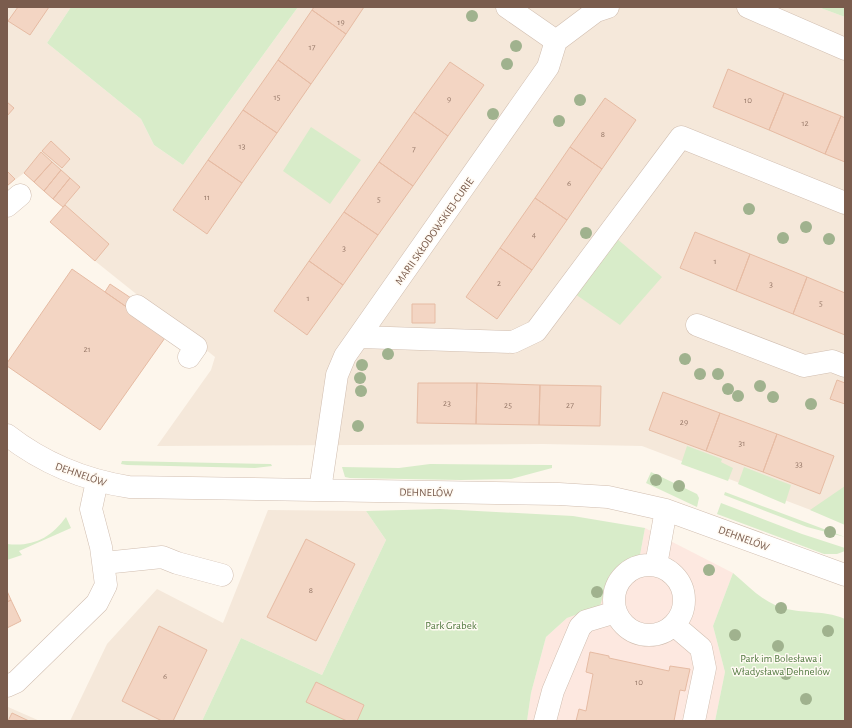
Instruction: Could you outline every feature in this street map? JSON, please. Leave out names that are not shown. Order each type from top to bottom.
[{"type":"street","points":[[507,7],[556,41],[596,11],[608,7]]},
{"type":"street","points":[[748,7],[845,49]]},
{"type":"street","name":"MARII SKŁODOWSKIEJ-CURIE","points":[[320,490],[337,375],[344,356],[360,337],[548,67],[556,41]]},
{"type":"street","points":[[360,337],[513,342],[536,331],[681,137],[845,203]]},
{"type":"street","points":[[136,306],[196,347],[189,357]]},
{"type":"street","points":[[697,325],[804,366],[832,362],[845,366]]},
{"type":"street","name":"DEHNELÓW","points":[[7,435],[39,458],[97,481],[146,489],[559,494],[608,497],[666,510],[845,575]]},
{"type":"street","points":[[7,686],[16,682],[97,603],[106,585],[104,563],[91,509],[97,481]]},
{"type":"street","points":[[656,565],[666,510]]},
{"type":"street","points":[[104,563],[162,556],[177,563],[222,575]]},
{"type":"street","points":[[656,565],[672,573],[680,583],[684,596],[683,612],[674,625],[663,632],[649,635],[635,632],[623,624],[616,612],[614,600],[616,589],[621,578],[629,571],[642,566],[656,565]]},
{"type":"street","points":[[545,721],[553,691],[580,627],[586,621],[616,612]]},
{"type":"street","points":[[674,625],[701,648],[705,668],[694,721]]},
{"type":"shaded area","points":[[7,7],[71,7],[47,43],[141,119],[154,145],[183,165],[298,7],[818,7],[845,17],[845,523],[642,446],[543,444],[157,446],[211,370],[215,357],[95,261],[50,222],[63,207],[24,173],[7,186]]},
{"type":"shaded area","points":[[268,510],[366,511],[386,540],[322,675],[241,638],[202,721],[70,721],[107,644],[157,589],[223,623]]},
{"type":"shaded area","points":[[645,528],[733,573],[713,626],[725,672],[715,721],[527,721],[531,693],[546,637],[567,618],[600,605],[609,576],[640,555]]},
{"type":"shaded area","points":[[8,707],[40,721],[7,721]]},
{"type":"green space","points":[[71,7],[298,7],[183,165],[154,145],[141,119],[47,43]]},
{"type":"green space","points":[[818,7],[845,7],[845,17]]},
{"type":"green space","points":[[311,127],[361,160],[330,204],[283,171]]},
{"type":"green space","points":[[616,238],[662,277],[620,325],[575,294]]},
{"type":"green space","points":[[687,446],[722,459],[721,462],[733,468],[728,481],[681,464]]},
{"type":"green space","points":[[122,461],[271,464],[272,466],[255,468],[127,465],[121,464]]},
{"type":"green space","points":[[430,464],[552,465],[552,468],[511,479],[461,480],[350,478],[345,477],[342,467],[399,468]]},
{"type":"green space","points":[[744,467],[791,485],[785,504],[738,484]]},
{"type":"green space","points":[[651,472],[697,494],[699,498],[697,507],[646,483]]},
{"type":"green space","points":[[845,486],[845,525],[810,510]]},
{"type":"green space","points":[[725,492],[845,537],[807,527],[724,495]]},
{"type":"green space","points":[[721,503],[802,534],[845,548],[845,551],[837,554],[824,554],[717,514]]},
{"type":"green space","name":"Park Grabek","points":[[440,509],[573,516],[645,528],[640,555],[609,576],[600,606],[567,618],[546,637],[531,693],[527,721],[202,721],[241,638],[322,675],[386,540],[366,511]]},
{"type":"green space","points":[[66,517],[71,528],[19,551],[22,555],[7,560],[7,544],[25,544],[41,540],[48,536]]},
{"type":"green space","name":"Park im Bolesława i Władysława Dehnelów","points":[[733,573],[758,595],[775,605],[792,610],[828,614],[845,619],[845,721],[715,721],[725,672],[713,626]]},
{"type":"building","points":[[18,7],[49,7],[30,35],[8,21]]},
{"type":"building","points":[[314,7],[364,7],[346,34],[312,10]]},
{"type":"building","points":[[312,10],[346,34],[311,84],[278,60]]},
{"type":"building","points":[[278,60],[311,84],[277,133],[243,110]]},
{"type":"building","points":[[450,62],[484,85],[448,136],[414,112]]},
{"type":"building","points":[[728,69],[784,93],[769,130],[713,107]]},
{"type":"building","points":[[784,93],[841,116],[825,154],[769,130]]},
{"type":"building","points":[[605,98],[636,120],[602,169],[570,147]]},
{"type":"building","points":[[7,102],[14,108],[7,116]]},
{"type":"building","points":[[243,110],[277,133],[242,183],[208,160]]},
{"type":"building","points":[[414,112],[448,136],[413,186],[379,162]]},
{"type":"building","points":[[841,116],[845,118],[845,162],[825,154]]},
{"type":"building","points":[[51,141],[70,159],[62,168],[42,151]]},
{"type":"building","points":[[570,147],[602,169],[567,220],[535,198]]},
{"type":"building","points":[[41,152],[52,162],[34,182],[24,173]]},
{"type":"building","points":[[208,160],[242,183],[207,234],[173,210]]},
{"type":"building","points":[[52,162],[61,170],[44,191],[34,182]]},
{"type":"building","points":[[379,162],[413,186],[378,235],[344,212]]},
{"type":"building","points":[[61,170],[70,178],[53,199],[44,191]]},
{"type":"building","points":[[7,171],[15,179],[7,186]]},
{"type":"building","points":[[70,178],[80,187],[63,207],[53,199]]},
{"type":"building","points":[[535,198],[567,220],[532,270],[500,248]]},
{"type":"building","points":[[65,205],[109,244],[95,261],[50,222]]},
{"type":"building","points":[[344,212],[378,235],[343,285],[309,261]]},
{"type":"building","points":[[695,232],[750,254],[736,291],[680,268]]},
{"type":"building","points":[[500,248],[532,270],[497,319],[466,297]]},
{"type":"building","points":[[750,254],[807,277],[793,314],[736,291]]},
{"type":"building","points":[[309,261],[343,285],[307,335],[274,311]]},
{"type":"building","points":[[72,269],[167,335],[100,430],[7,366],[7,363]]},
{"type":"building","points":[[807,277],[845,293],[845,335],[793,314]]},
{"type":"building","points":[[110,284],[134,300],[128,308],[105,292]]},
{"type":"building","points":[[412,304],[435,304],[435,323],[412,323]]},
{"type":"building","points":[[837,380],[845,383],[845,404],[830,399]]},
{"type":"building","points":[[418,383],[477,383],[476,424],[417,423]]},
{"type":"building","points":[[477,383],[540,385],[539,425],[476,424]]},
{"type":"building","points":[[540,385],[601,386],[600,426],[539,425]]},
{"type":"building","points":[[663,392],[720,413],[706,451],[649,430]]},
{"type":"building","points":[[720,413],[777,434],[763,472],[706,451]]},
{"type":"building","points":[[777,434],[834,456],[820,494],[763,472]]},
{"type":"building","points":[[306,539],[355,564],[316,641],[267,617]]},
{"type":"building","points":[[7,591],[11,600],[7,602]]},
{"type":"building","points":[[11,600],[21,621],[7,628],[7,602]]},
{"type":"building","points":[[159,626],[207,650],[173,721],[162,721],[122,701]]},
{"type":"building","points":[[590,652],[609,656],[609,658],[669,671],[670,666],[690,669],[685,691],[680,690],[674,721],[576,721],[579,709],[586,711],[593,674],[586,672]]},
{"type":"building","points":[[316,682],[364,705],[357,721],[347,721],[306,702]]},
{"type":"building","points":[[12,713],[29,721],[8,721]]}]
